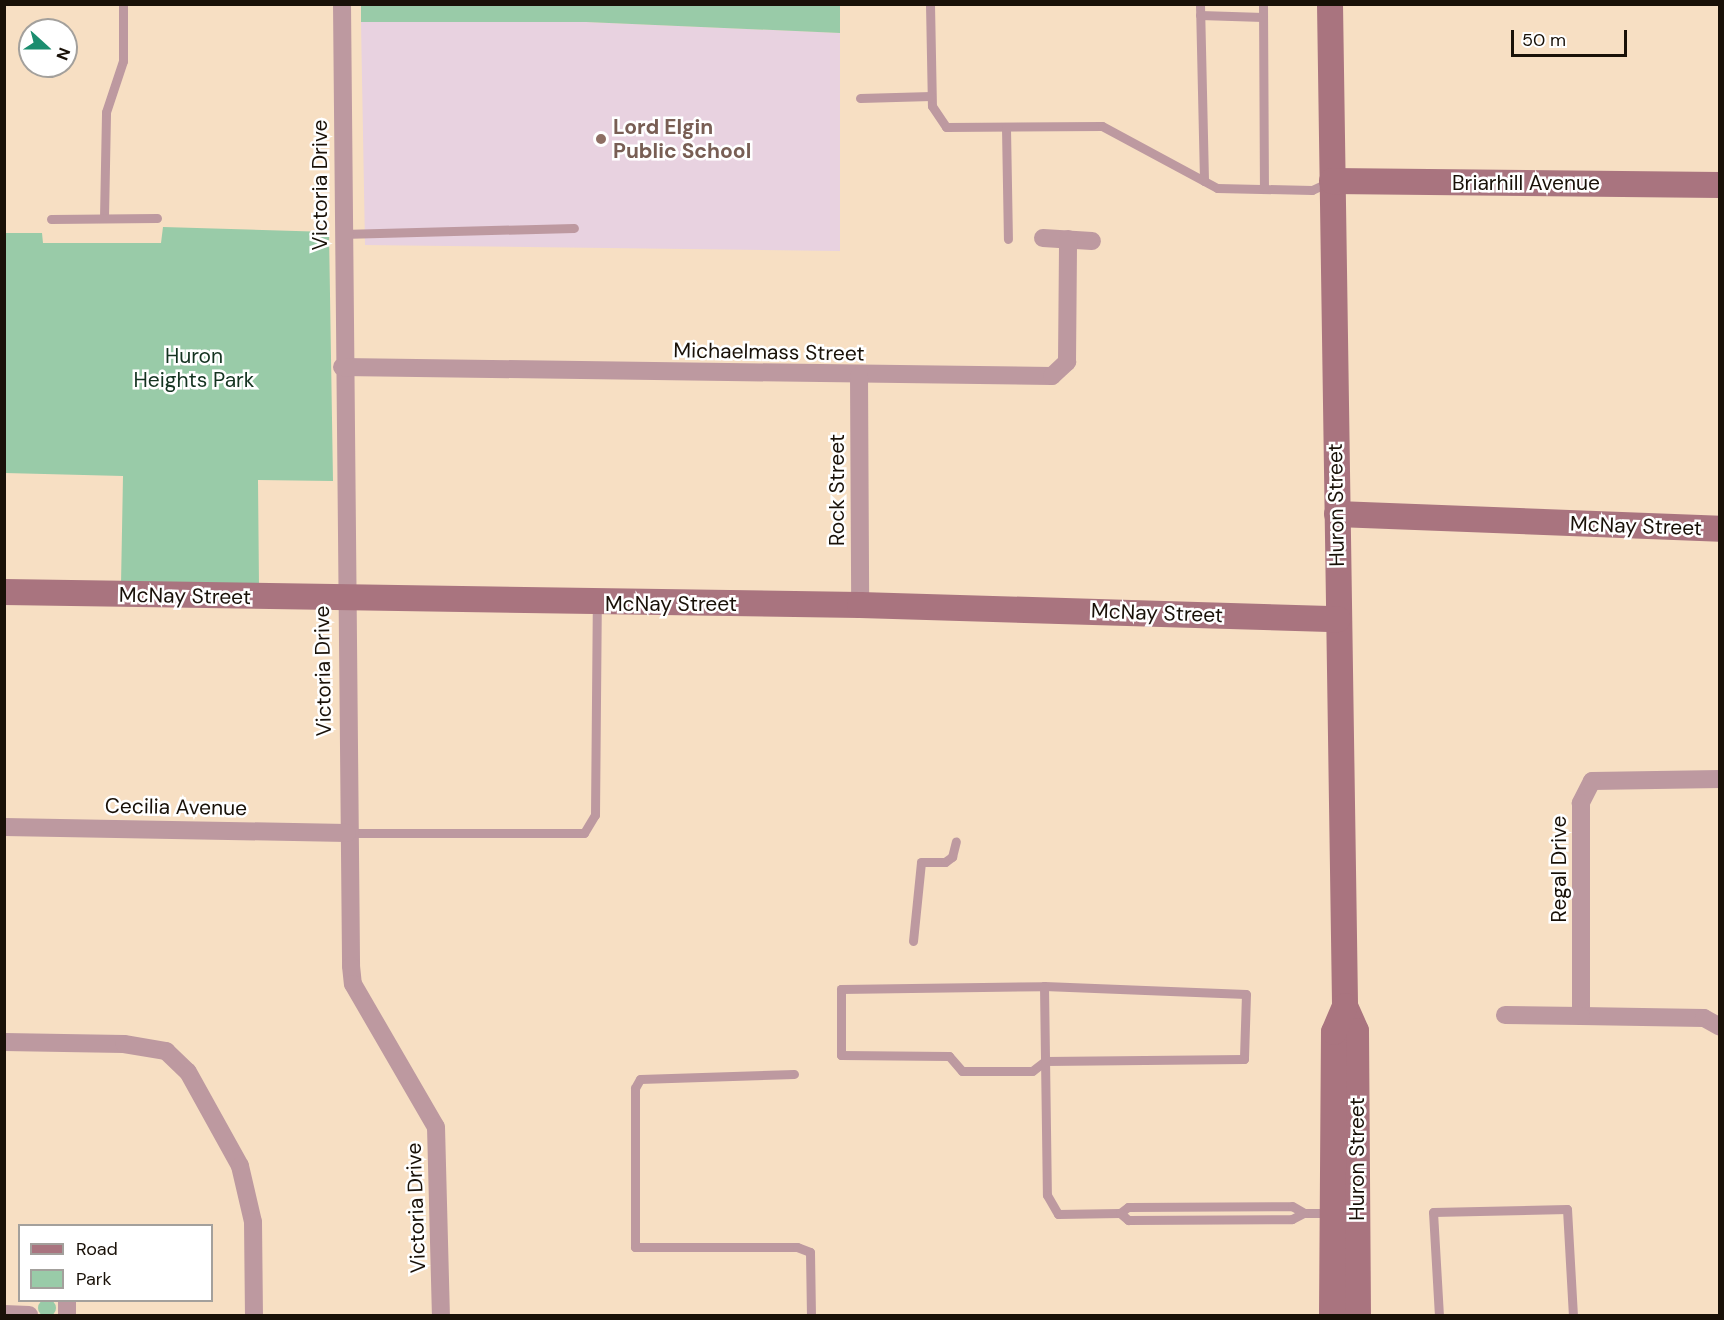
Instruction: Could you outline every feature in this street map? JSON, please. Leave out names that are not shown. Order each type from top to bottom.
[{"type":"street","name":"Victoria Drive","points":[[342,4],[342,367],[347,833],[353,984],[436,1127],[441,1316]]},
{"type":"street","name":"Huron Street","points":[[1330,4],[1345,1006],[1356,1031],[1358,1316]]},
{"type":"street","name":"Briarhill Avenue","points":[[1332,181],[1719,185]]},
{"type":"street","points":[[1043,238],[1092,241]]},
{"type":"street","name":"Michaelmass Street","points":[[342,367],[1036,377],[1062,372],[1067,362],[1068,239]]},
{"type":"street","name":"Rock Street","points":[[858,376],[860,605]]},
{"type":"street","name":"McNay Street","points":[[1337,514],[1719,529]]},
{"type":"street","name":"McNay Street","points":[[4,592],[597,604],[860,605],[1338,619]]},
{"type":"street","name":"Regal Drive","points":[[1581,1016],[1581,802],[1592,780],[1719,779]]},
{"type":"street","name":"Cecilia Avenue","points":[[4,827],[347,833]]},
{"type":"street","name":"Huron Street","points":[[1332,1316],[1334,1032],[1345,1006]]},
{"type":"street","points":[[1505,1015],[1704,1018],[1719,1027]]},
{"type":"street","points":[[4,1042],[124,1044],[166,1051],[188,1072],[240,1166],[253,1222],[254,1316]]},
{"type":"street","points":[[4,1314],[29,1310]]},
{"type":"lane","points":[[104,218],[106,111],[123,61],[123,4]]},
{"type":"lane","points":[[930,4],[933,115],[946,127],[1102,126],[1217,188],[1312,190],[1332,181]]},
{"type":"lane","points":[[1200,4],[1204,181]]},
{"type":"lane","points":[[1263,4],[1264,189]]},
{"type":"lane","points":[[1200,15],[1263,17]]},
{"type":"lane","points":[[860,98],[932,96]]},
{"type":"lane","points":[[1006,128],[1008,240]]},
{"type":"lane","points":[[51,219],[157,218]]},
{"type":"lane","points":[[342,234],[574,228]]},
{"type":"lane","points":[[347,833],[584,833],[595,815],[597,604]]},
{"type":"lane","points":[[913,941],[921,862],[945,862],[952,857],[956,841]]},
{"type":"lane","points":[[1044,986],[1047,1195],[1058,1214],[1120,1213],[1128,1207],[1281,1206],[1304,1212],[1357,1213]]},
{"type":"lane","points":[[1044,986],[1246,994],[1244,1059],[1045,1061],[1032,1071],[962,1071],[949,1056],[841,1055],[841,989],[1044,986]]},
{"type":"lane","points":[[794,1074],[640,1079],[635,1088],[635,1246],[797,1247],[810,1252],[811,1316]]},
{"type":"lane","points":[[1439,1316],[1433,1212],[1567,1209],[1573,1316]]},
{"type":"shaded area","name":"Lord Elgin Public School","points":[[361,22],[586,22],[840,33],[840,251],[365,245]]},
{"type":"green space","points":[[361,4],[840,5],[840,33],[586,22],[361,22]]},
{"type":"green space","name":"Huron Heights Park","points":[[163,227],[329,232],[333,481],[258,480],[259,586],[121,585],[123,476],[5,473],[5,233],[42,233],[43,243],[161,243]]},
{"type":"green space","points":[[41,1302],[53,1302],[55,1305],[53,1314],[47,1317],[41,1314],[38,1308]]},
{"type":"place","name":"Lord Elgin Public School","points":[[601,139]]}]
